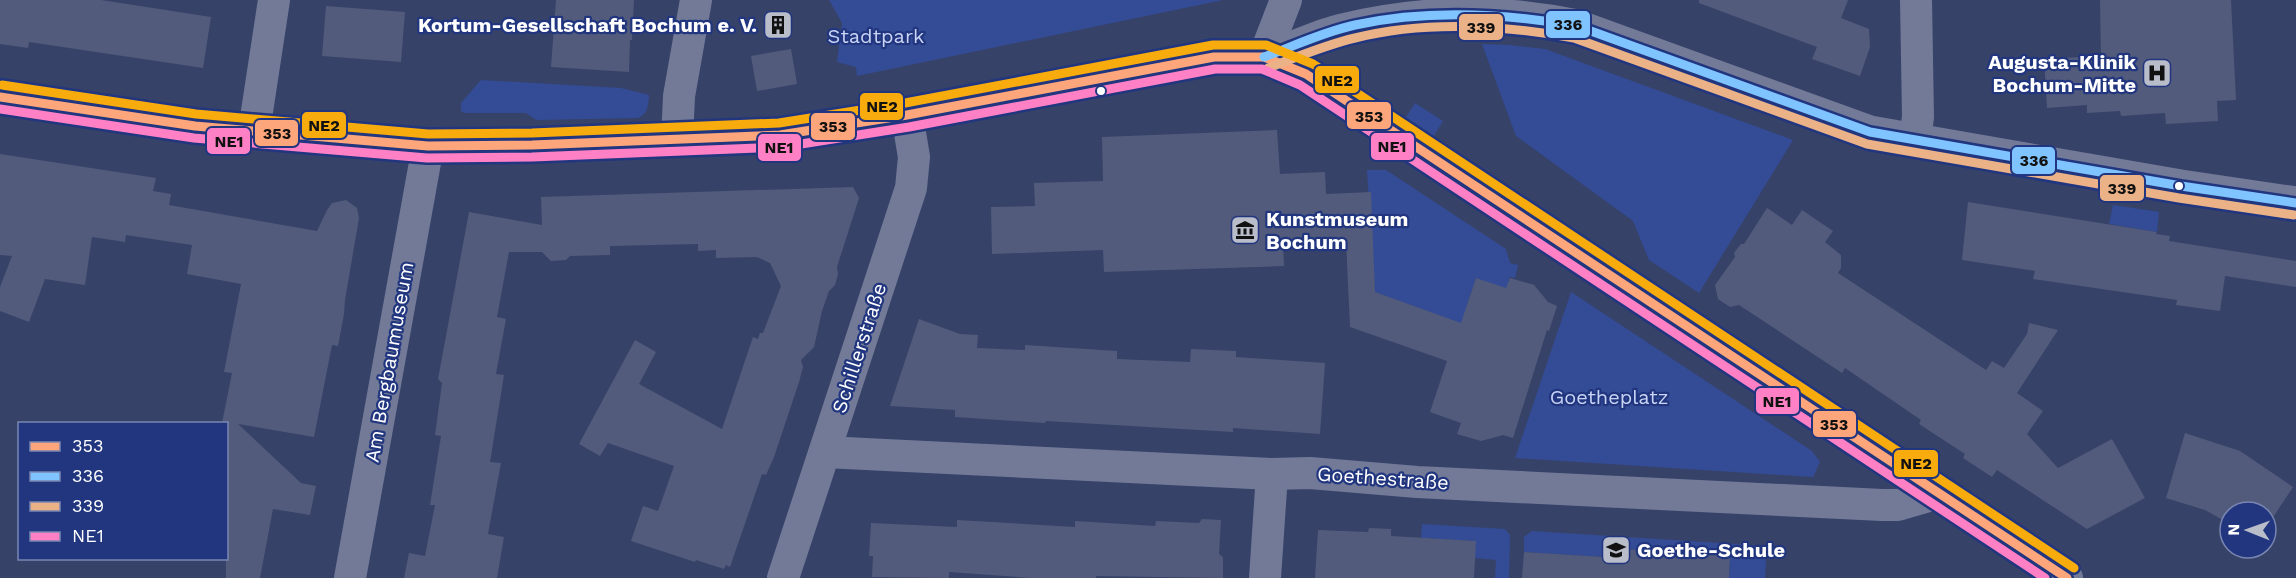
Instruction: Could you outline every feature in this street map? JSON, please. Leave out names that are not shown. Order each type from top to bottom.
[{"type":"street","points":[[254,131],[274,0]]},
{"type":"street","points":[[677,140],[679,96],[696,0]]},
{"type":"street","points":[[1264,57],[1286,0]]},
{"type":"street","points":[[1916,0],[1918,117],[1916,141]]},
{"type":"street","points":[[0,97],[195,126],[428,146],[532,145],[780,135],[907,115],[1214,57],[1264,57],[1325,34],[1365,24],[1410,17],[1499,14],[1577,26],[1870,132],[2296,203]]},
{"type":"street","points":[[1264,57],[1306,74],[2067,578]]},
{"type":"street","name":"Schillerstraße","points":[[783,578],[911,188],[914,157],[907,115]]},
{"type":"street","name":"Am Bergbaumuseum","points":[[350,578],[428,146]]},
{"type":"street","name":"Goethestraße","points":[[825,452],[1272,474],[1310,473],[1417,482],[1882,505],[1898,505],[1939,493]]},
{"type":"street","points":[[1265,578],[1272,474]]},
{"type":"green space","name":"Stadtpark","points":[[829,0],[1223,0],[857,76],[856,67],[837,62],[842,23]]},
{"type":"green space","points":[[1482,44],[1545,49],[1793,140],[1699,293],[1649,260],[1633,221],[1516,136]]},
{"type":"green space","points":[[481,80],[621,88],[649,95],[646,112],[638,118],[536,120],[526,113],[465,113],[461,111],[461,103]]},
{"type":"green space","points":[[1415,103],[1443,121],[1432,139],[1404,120]]},
{"type":"green space","points":[[1367,170],[1386,170],[1506,249],[1510,263],[1518,265],[1515,278],[1510,277],[1506,290],[1476,278],[1467,305],[1464,325],[1375,292]]},
{"type":"green space","points":[[2113,205],[2159,212],[2157,232],[2109,224]]},
{"type":"green space","name":"Goetheplatz","points":[[1571,292],[1812,451],[1820,462],[1813,477],[1515,458]]},
{"type":"green space","points":[[1422,524],[1505,529],[1510,535],[1509,578],[1495,578],[1496,560],[1475,558],[1475,541],[1421,538]]},
{"type":"green space","points":[[1532,531],[1767,546],[1765,578],[1729,578],[1730,555],[1621,549],[1620,558],[1524,552],[1524,537]]},
{"type":"building","points":[[0,0],[101,0],[211,17],[203,68],[29,42],[28,48],[0,44]]},
{"type":"building","points":[[556,0],[634,0],[629,72],[551,67]]},
{"type":"building","points":[[1699,0],[1848,0],[1841,18],[1869,29],[1870,47],[1860,76],[1812,59],[1817,47],[1699,3]]},
{"type":"building","points":[[2100,0],[2231,0],[2236,100],[2217,101],[2218,121],[2166,124],[2165,113],[2121,116],[2120,111],[2087,113],[2087,105],[2047,108],[2044,59],[2101,56]]},
{"type":"building","points":[[326,6],[405,12],[401,62],[322,56]]},
{"type":"building","points":[[791,49],[797,84],[757,91],[751,56]]},
{"type":"building","points":[[1277,130],[1280,174],[1325,172],[1326,194],[1371,192],[1375,292],[1461,323],[1476,278],[1506,288],[1510,278],[1534,285],[1548,302],[1557,306],[1549,331],[1547,330],[1513,438],[1503,435],[1481,441],[1457,434],[1461,423],[1430,412],[1447,361],[1350,327],[1346,240],[1283,243],[1284,266],[1104,272],[1103,250],[992,254],[991,207],[1035,206],[1034,183],[1103,181],[1102,137]]},
{"type":"building","points":[[0,154],[156,178],[153,191],[171,194],[169,205],[317,231],[332,203],[346,200],[357,208],[359,218],[338,346],[332,345],[314,437],[238,424],[301,483],[316,486],[310,515],[273,509],[260,578],[226,578],[228,422],[222,422],[232,373],[224,372],[241,284],[187,274],[192,245],[126,235],[125,242],[92,237],[85,285],[45,279],[29,322],[0,311],[0,287],[12,256],[0,255]]},
{"type":"building","points":[[853,187],[859,198],[837,267],[835,285],[829,291],[822,311],[814,347],[801,360],[803,367],[799,382],[774,457],[766,475],[762,474],[730,567],[726,565],[724,569],[696,560],[695,562],[631,541],[643,506],[658,511],[674,466],[608,443],[600,456],[579,444],[635,340],[656,352],[639,384],[722,429],[753,337],[758,339],[760,333],[763,333],[781,286],[770,263],[757,257],[716,258],[716,250],[698,251],[698,244],[610,246],[610,255],[570,256],[566,260],[551,261],[542,252],[509,252],[497,317],[506,319],[496,374],[504,375],[490,462],[501,463],[488,534],[504,537],[497,578],[404,578],[409,553],[425,556],[435,505],[430,505],[441,436],[435,435],[442,383],[438,379],[469,212],[542,225],[541,197]]},
{"type":"building","points":[[1968,202],[2157,232],[2156,234],[2170,236],[2169,241],[2296,261],[2296,287],[2225,276],[2220,311],[2176,305],[2177,300],[2033,279],[2035,271],[1962,260]]},
{"type":"building","points":[[1767,208],[1792,225],[1802,210],[1833,231],[1825,242],[1841,255],[1841,268],[1838,273],[1986,370],[1992,361],[2004,368],[2027,334],[2029,323],[2058,330],[2017,393],[2043,411],[2027,434],[2058,468],[2112,439],[2145,498],[2087,529],[1997,470],[1992,477],[1963,458],[1965,454],[1919,424],[1921,420],[1845,368],[1842,373],[1739,305],[1730,307],[1718,299],[1715,285],[1735,257],[1734,253],[1741,244],[1744,244]]},
{"type":"building","points":[[919,319],[960,334],[978,335],[977,348],[1025,350],[1025,345],[1117,351],[1117,359],[1190,362],[1191,349],[1236,351],[1236,357],[1325,363],[1320,434],[1233,428],[1233,432],[1046,421],[1045,423],[955,417],[955,410],[890,406]]},
{"type":"building","points":[[2185,433],[2240,451],[2293,487],[2278,510],[2278,500],[2218,500],[2218,517],[2205,510],[2166,498]]},
{"type":"building","points":[[1202,519],[1221,520],[1219,554],[1223,557],[1223,578],[1096,576],[1096,578],[1030,578],[949,572],[949,578],[872,577],[873,556],[869,556],[871,523],[957,527],[957,520],[1075,527],[1075,521],[1155,526],[1156,521],[1199,523]]},
{"type":"building","points":[[1369,528],[1391,529],[1391,536],[1476,541],[1474,578],[1315,578],[1318,530],[1368,532]]},
{"type":"building","points":[[1621,549],[1730,555],[1729,578],[1522,578],[1524,552],[1620,558]]},
{"type":"transit line","name":"336","points":[[1264,57],[1332,31],[1382,20],[1438,15],[1521,18],[1577,26],[1870,132],[2181,186],[2296,203]]},
{"type":"transit line","name":"339","points":[[1268,68],[1344,41],[1382,32],[1464,26],[1547,34],[1574,38],[1867,144],[2179,198],[2294,215]]},
{"type":"transit line","name":"NE2","points":[[2,85],[196,114],[428,134],[532,133],[779,123],[905,103],[1213,45],[1266,45],[1313,64],[2074,568]]},
{"type":"transit line","name":"353","points":[[0,97],[195,126],[428,146],[532,145],[780,135],[907,115],[1214,57],[1264,57],[1306,74],[2067,578]]},
{"type":"transit line","name":"NE1","points":[[0,109],[194,138],[427,158],[532,157],[782,147],[909,127],[1215,69],[1262,69],[1300,85],[2045,578]]},
{"type":"place","name":"Kortum-Gesellschaft Bochum e. V.","points":[[778,25]]},
{"type":"place","name":"Augusta-Klinik Bochum-Mitte","points":[[2157,73]]},
{"type":"place","name":"Kunstmuseum Bochum","points":[[1245,230]]},
{"type":"place","name":"Goethe-Schule","points":[[1616,550]]}]
